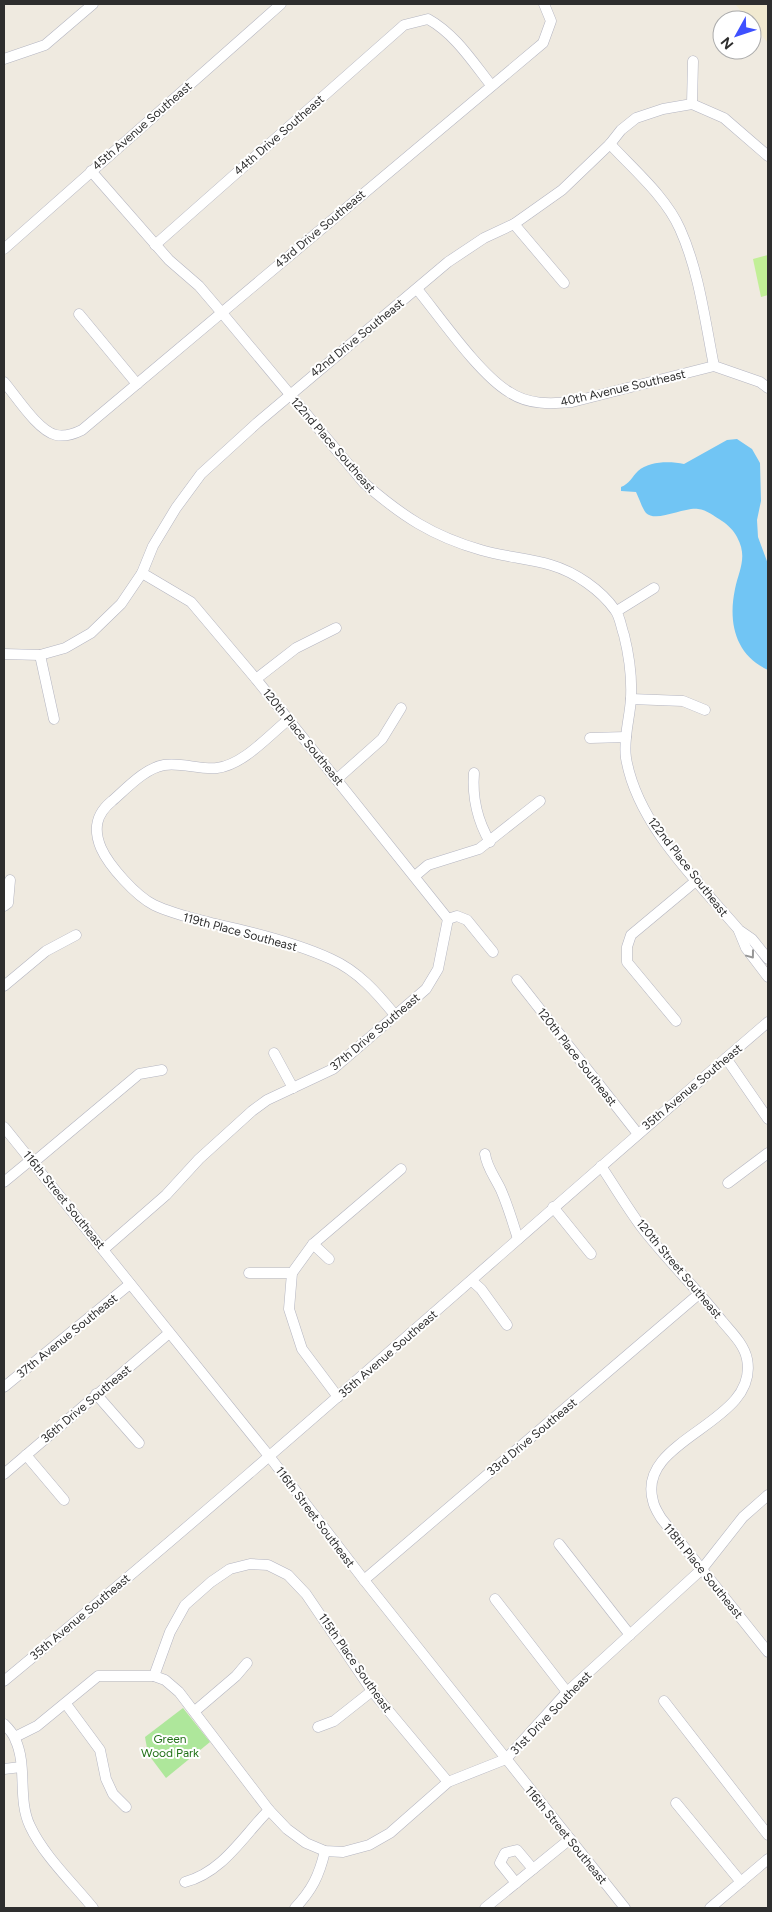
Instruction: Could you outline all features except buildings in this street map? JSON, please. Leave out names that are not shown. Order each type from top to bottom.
[{"type":"street","points":[[4,59],[44,45],[93,4]]},
{"type":"street","name":"45th Avenue Southeast","points":[[4,249],[281,4]]},
{"type":"street","name":"43rd Drive Southeast","points":[[4,382],[39,425],[54,435],[69,435],[82,430],[491,84],[543,43],[551,21],[546,7]]},
{"type":"street","name":"44th Drive Southeast","points":[[155,245],[404,25],[428,19],[439,25],[450,34],[491,84]]},
{"type":"street","points":[[693,61],[692,104],[724,118],[768,156]]},
{"type":"street","name":"42nd Drive Southeast","points":[[40,655],[65,648],[91,633],[121,604],[142,573],[162,531],[201,474],[289,394],[456,257],[484,238],[514,224],[562,190],[610,144],[621,130],[636,118],[663,109],[692,104]]},
{"type":"street","points":[[610,144],[665,205],[680,229],[694,272],[714,366],[760,382],[768,388]]},
{"type":"street","name":"122nd Place Southeast","points":[[91,171],[155,245],[199,286],[364,483],[419,526],[480,550],[552,565],[578,577],[599,592],[617,611],[629,656],[631,699],[626,737],[626,758],[636,796],[654,828],[739,930],[752,939],[768,960]]},
{"type":"street","points":[[514,224],[564,284]]},
{"type":"street","name":"40th Avenue Southeast","points":[[417,289],[488,374],[509,393],[532,402],[552,404],[572,402],[714,366]]},
{"type":"street","points":[[79,314],[137,384]]},
{"type":"street","name":"120th Place Southeast","points":[[142,573],[191,602],[256,679],[448,919]]},
{"type":"street","points":[[617,611],[654,588]]},
{"type":"street","points":[[256,679],[296,648],[336,628]]},
{"type":"street","points":[[4,654],[40,655],[54,719]]},
{"type":"street","points":[[631,699],[684,701],[705,710]]},
{"type":"street","points":[[337,779],[382,738],[402,708]]},
{"type":"street","name":"119th Place Southeast","points":[[288,720],[256,747],[227,765],[218,768],[164,765],[148,771],[110,803],[97,818],[97,837],[104,854],[130,886],[152,904],[182,917],[266,936],[330,958],[349,968],[374,990],[396,1015]]},
{"type":"street","points":[[590,738],[626,737]]},
{"type":"street","points":[[474,773],[475,804],[483,831],[490,842]]},
{"type":"street","points":[[415,876],[428,865],[466,855],[490,842],[540,801]]},
{"type":"street","points":[[4,906],[8,903],[10,880]]},
{"type":"street","points":[[676,1021],[627,962],[627,947],[631,935],[697,880]]},
{"type":"street","points":[[448,919],[457,916],[467,920],[493,952]]},
{"type":"street","name":"37th Drive Southeast","points":[[104,1250],[166,1195],[199,1159],[231,1129],[267,1100],[333,1069],[426,990],[438,969],[448,919]]},
{"type":"street","name":"122nd Place Southeast","points":[[739,930],[746,948],[768,977]]},
{"type":"street","points":[[4,986],[46,951],[76,935]]},
{"type":"street","name":"120th Place Southeast","points":[[517,980],[638,1134]]},
{"type":"street","name":"35th Avenue Southeast","points":[[4,1681],[338,1397],[472,1281],[553,1207],[768,1022]]},
{"type":"street","points":[[274,1053],[293,1088]]},
{"type":"street","points":[[726,1058],[768,1118]]},
{"type":"street","points":[[4,1182],[33,1161],[139,1074],[162,1070]]},
{"type":"street","name":"116th Street Southeast","points":[[4,1127],[104,1250],[168,1334],[269,1456],[364,1580],[623,1907]]},
{"type":"street","points":[[728,1183],[768,1152]]},
{"type":"street","points":[[485,1154],[487,1167],[497,1182],[507,1204],[518,1239]]},
{"type":"street","name":"120th Street Southeast","points":[[601,1166],[643,1229],[700,1293],[740,1343],[747,1359],[746,1375],[739,1396],[726,1411],[669,1454],[658,1468],[652,1483]]},
{"type":"street","points":[[338,1397],[302,1349],[289,1309],[292,1273],[313,1244],[401,1169]]},
{"type":"street","points":[[553,1207],[590,1254]]},
{"type":"street","points":[[313,1244],[329,1259]]},
{"type":"street","points":[[249,1273],[292,1273]]},
{"type":"street","points":[[472,1281],[481,1289],[507,1325]]},
{"type":"street","name":"37th Avenue Southeast","points":[[4,1388],[130,1284]]},
{"type":"street","name":"33rd Drive Southeast","points":[[364,1580],[700,1293]]},
{"type":"street","name":"36th Drive Southeast","points":[[4,1474],[168,1334]]},
{"type":"street","points":[[96,1394],[139,1443]]},
{"type":"street","points":[[26,1454],[64,1500]]},
{"type":"street","name":"118th Place Southeast","points":[[652,1483],[653,1501],[661,1518],[768,1652]]},
{"type":"street","name":"31st Drive Southeast","points":[[324,1851],[343,1852],[369,1845],[390,1833],[448,1782],[506,1759],[567,1692],[702,1569],[743,1517],[768,1495]]},
{"type":"street","points":[[559,1544],[630,1636]]},
{"type":"street","name":"115th Place Southeast","points":[[154,1676],[170,1632],[185,1605],[211,1582],[230,1569],[250,1564],[268,1565],[288,1575],[306,1594],[372,1691],[448,1782]]},
{"type":"street","points":[[495,1599],[567,1692]]},
{"type":"street","points":[[194,1711],[236,1676],[248,1663]]},
{"type":"street","points":[[15,1737],[38,1726],[98,1676],[154,1676],[165,1680],[194,1711],[269,1810],[306,1843],[324,1851],[320,1874],[310,1892],[295,1908]]},
{"type":"street","points":[[318,1727],[334,1721],[372,1691]]},
{"type":"street","points":[[664,1701],[768,1835]]},
{"type":"street","points":[[66,1704],[100,1750],[106,1779],[113,1794],[126,1807]]},
{"type":"street","points":[[4,1724],[15,1737],[21,1767],[23,1798],[29,1824],[42,1845],[93,1908]]},
{"type":"street","points":[[4,1769],[21,1767]]},
{"type":"street","points":[[676,1803],[740,1882]]},
{"type":"street","points":[[185,1882],[201,1878],[234,1850],[248,1830],[269,1810]]},
{"type":"street","points":[[485,1908],[570,1839]]},
{"type":"street","points":[[516,1883],[500,1863],[505,1854],[517,1850],[533,1869]]},
{"type":"street","points":[[710,1908],[768,1859]]},
{"type":"shaded area","points":[[735,4],[768,4],[768,43],[762,36],[762,10],[740,10]]},
{"type":"green space","points":[[768,255],[768,295],[761,297],[753,259]]},
{"type":"green space","name":"Green Wood Park","points":[[183,1708],[210,1742],[166,1778],[148,1754],[145,1737]]},
{"type":"water","points":[[737,439],[752,449],[760,463],[761,501],[757,520],[758,537],[768,564],[768,670],[748,656],[736,636],[733,601],[742,563],[742,551],[733,530],[713,515],[698,509],[685,510],[663,516],[651,516],[646,513],[636,492],[621,491],[621,487],[638,471],[648,465],[666,462],[684,464],[727,440]]}]
